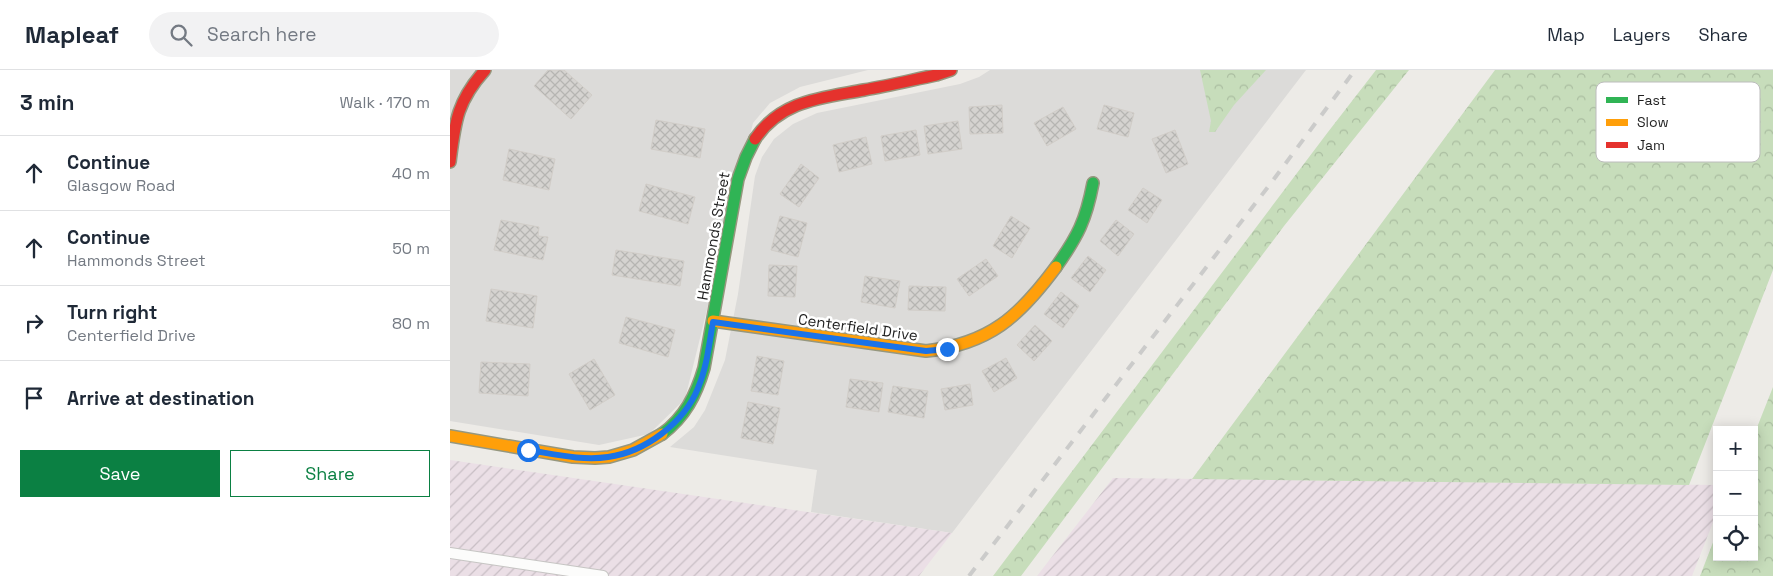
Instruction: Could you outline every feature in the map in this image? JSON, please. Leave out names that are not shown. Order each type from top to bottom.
[{"type":"street","points":[[450,162],[461,100],[485,70]]},
{"type":"street","name":"Hammonds Street","points":[[450,436],[583,458],[614,456],[627,453],[648,443],[668,429],[690,404],[698,388],[713,322],[730,213],[745,158],[756,137],[767,124],[793,106],[818,99],[936,75],[951,70]]},
{"type":"street","name":"Centerfield Drive","points":[[713,322],[926,351],[947,349],[966,344],[987,335],[1007,322],[1058,263],[1081,228],[1088,212],[1093,183]]},
{"type":"lane","points":[[450,553],[603,576]]},
{"type":"shaded area","points":[[450,70],[868,70],[800,87],[770,103],[753,123],[685,399],[649,434],[599,445],[450,421]]},
{"type":"shaded area","points":[[990,70],[1306,70],[952,533],[811,512],[817,470],[670,447],[694,427],[705,410],[725,360],[738,294],[755,176],[762,157],[774,139],[793,124],[817,113],[960,84],[979,77]]},
{"type":"shaded area","points":[[450,460],[952,533],[919,576],[450,576]]},
{"type":"shaded area","points":[[1113,478],[1713,485],[1713,522],[1692,576],[1037,576]]},
{"type":"green space","points":[[1200,70],[1266,70],[1234,105],[1215,132],[1209,132],[1211,121]]},
{"type":"green space","points":[[1376,70],[1409,70],[1284,226],[1021,576],[993,576],[1328,132]]},
{"type":"green space","points":[[1495,70],[1773,70],[1773,270],[1689,485],[1192,479]]},
{"type":"green space","points":[[1773,387],[1773,576],[1700,576],[1713,542],[1713,561],[1758,561],[1758,426]]},
{"type":"building","points":[[548,70],[564,70],[592,95],[571,119],[534,86]]},
{"type":"building","points":[[1002,105],[1003,133],[970,134],[969,107]]},
{"type":"building","points":[[1104,105],[1134,113],[1128,137],[1097,129]]},
{"type":"building","points":[[1063,107],[1076,129],[1047,146],[1034,123]]},
{"type":"building","points":[[656,120],[705,129],[700,158],[651,149]]},
{"type":"building","points":[[958,121],[962,149],[928,154],[924,126]]},
{"type":"building","points":[[916,130],[920,155],[885,161],[881,136]]},
{"type":"building","points":[[1175,130],[1188,164],[1166,173],[1152,139]]},
{"type":"building","points":[[866,137],[872,164],[839,172],[833,145]]},
{"type":"building","points":[[509,149],[555,159],[549,190],[503,180]]},
{"type":"building","points":[[801,164],[819,178],[799,207],[780,194]]},
{"type":"building","points":[[646,184],[695,197],[688,224],[639,211]]},
{"type":"building","points":[[1143,188],[1162,200],[1147,223],[1128,210]]},
{"type":"building","points":[[780,216],[807,223],[798,257],[771,250]]},
{"type":"building","points":[[1011,216],[1030,228],[1012,258],[993,246]]},
{"type":"building","points":[[501,220],[539,227],[538,236],[548,237],[543,260],[494,250]]},
{"type":"building","points":[[1116,220],[1134,234],[1118,256],[1100,241]]},
{"type":"building","points":[[616,250],[684,261],[680,286],[612,275]]},
{"type":"building","points":[[1088,256],[1106,270],[1090,292],[1071,278]]},
{"type":"building","points":[[986,259],[998,276],[969,296],[957,279]]},
{"type":"building","points":[[769,265],[797,266],[795,297],[768,296]]},
{"type":"building","points":[[865,276],[900,281],[895,308],[861,302]]},
{"type":"building","points":[[909,286],[946,287],[945,311],[908,310]]},
{"type":"building","points":[[491,289],[537,296],[533,328],[486,321]]},
{"type":"building","points":[[1061,292],[1079,306],[1063,328],[1044,314]]},
{"type":"building","points":[[626,317],[675,330],[668,357],[619,343]]},
{"type":"building","points":[[1035,325],[1052,341],[1034,361],[1017,345]]},
{"type":"building","points":[[757,356],[784,361],[778,395],[751,391]]},
{"type":"building","points":[[1006,358],[1017,378],[994,392],[982,371]]},
{"type":"building","points":[[594,359],[615,395],[590,410],[569,374]]},
{"type":"building","points":[[481,362],[530,364],[528,396],[479,393]]},
{"type":"building","points":[[850,379],[883,383],[879,412],[846,407]]},
{"type":"building","points":[[970,384],[973,405],[945,410],[941,389]]},
{"type":"building","points":[[893,386],[928,391],[924,418],[888,412]]},
{"type":"building","points":[[748,402],[780,408],[773,444],[741,438]]},
{"type":"railway","points":[[969,576],[1271,183],[1355,70]]},
{"type":"traffic: fast","points":[[662,434],[689,405],[704,368],[738,179],[755,139]]},
{"type":"traffic: fast","points":[[1056,267],[1070,246],[1084,218],[1093,183]]},
{"type":"traffic: slow","points":[[713,321],[926,351],[968,342],[985,335],[1001,325],[1029,300],[1056,267]]},
{"type":"traffic: slow","points":[[450,436],[573,457],[595,458],[609,457],[633,450],[662,434]]},
{"type":"traffic: jam","points":[[450,162],[456,123],[463,102],[468,92],[485,70]]},
{"type":"traffic: jam","points":[[755,139],[765,126],[777,116],[790,108],[804,103],[936,75],[951,70]]},
{"type":"route","points":[[528,450],[583,458],[607,458],[627,453],[648,443],[668,429],[690,404],[698,388],[704,368],[713,322],[926,351],[947,349]]}]
